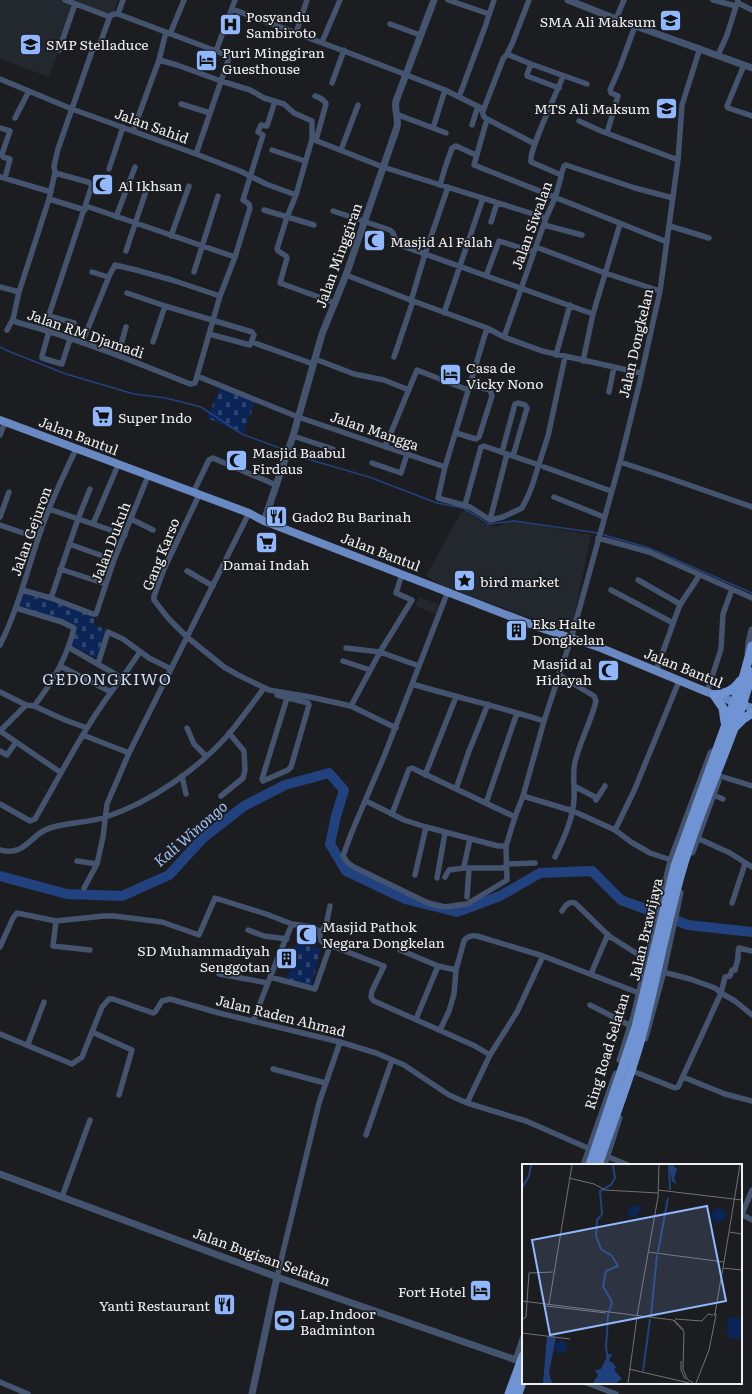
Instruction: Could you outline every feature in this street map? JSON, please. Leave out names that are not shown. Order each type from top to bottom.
[{"type":"highway","name":"Jalan Brawijaya","points":[[598,1164],[635,1057],[682,845],[729,729],[735,702],[748,677],[747,662],[752,646]]},
{"type":"highway","points":[[711,694],[729,692],[748,677],[752,698]]},
{"type":"highway","points":[[711,694],[723,708],[729,729],[752,714]]},
{"type":"highway","name":"Jalan Brawijaya","points":[[671,895],[686,862],[721,750]]},
{"type":"highway","name":"Jalan Brawijaya","points":[[590,1164],[634,1034],[659,948]]},
{"type":"highway","points":[[506,1394],[519,1358]]},
{"type":"highway","points":[[510,1394],[519,1358]]},
{"type":"main road","name":"Jalan Bantul","points":[[3,421],[572,639],[601,648],[711,694],[752,708]]},
{"type":"street","points":[[65,0],[110,17],[114,14],[118,14],[228,56],[228,61],[196,154]]},
{"type":"street","points":[[118,14],[123,0]]},
{"type":"street","points":[[133,131],[168,33],[184,0]]},
{"type":"street","points":[[216,51],[235,0]]},
{"type":"street","points":[[296,33],[307,0]]},
{"type":"street","points":[[322,42],[340,0]]},
{"type":"street","name":"Jalan Minggiran","points":[[264,521],[288,452],[322,334],[346,275],[397,127],[395,108],[396,101],[434,0]]},
{"type":"street","points":[[448,0],[489,14]]},
{"type":"street","points":[[459,97],[494,0]]},
{"type":"street","points":[[529,0],[507,54],[503,59],[483,111],[484,117],[535,144],[563,76]]},
{"type":"street","points":[[568,0],[752,68]]},
{"type":"street","points":[[616,19],[624,0]]},
{"type":"street","points":[[713,0],[737,3],[752,10]]},
{"type":"street","points":[[718,55],[727,35],[737,3]]},
{"type":"street","points":[[59,50],[75,4]]},
{"type":"street","points":[[232,9],[406,74],[445,90],[478,106],[483,111]]},
{"type":"street","name":"Jalan RM Djamadi","points":[[110,17],[101,40],[92,51],[58,149],[54,166],[55,173],[51,192],[13,319],[16,322],[46,330],[118,355],[190,384],[195,383],[197,376]]},
{"type":"street","points":[[390,24],[420,35]]},
{"type":"street","points":[[607,133],[618,96],[611,93],[610,90],[635,26]]},
{"type":"street","name":"Jalan Dongkelan","points":[[366,802],[351,834],[343,856],[348,864],[396,889],[430,904],[444,907],[467,904],[505,882],[507,878],[506,846],[523,796],[544,721],[572,639],[598,538],[620,462],[641,373],[660,291],[670,226],[678,160],[682,104],[700,48]]},
{"type":"street","points":[[332,83],[344,50]]},
{"type":"street","points":[[507,54],[587,84]]},
{"type":"street","points":[[159,60],[250,90],[264,98],[284,104],[294,113],[312,121],[314,139]]},
{"type":"street","points":[[531,64],[526,74],[527,76],[559,88]]},
{"type":"street","points":[[744,65],[727,106],[728,108],[752,116]]},
{"type":"street","name":"Jalan Sahid","points":[[0,79],[72,109],[196,154],[266,184],[296,194]]},
{"type":"street","points":[[433,128],[445,90]]},
{"type":"street","points":[[15,118],[29,91]]},
{"type":"street","points":[[315,96],[325,101],[326,104],[314,139],[304,161],[296,194],[277,249],[287,258],[280,283],[335,302]]},
{"type":"street","points":[[275,101],[267,126],[261,125],[258,132],[263,135],[243,200],[249,204],[250,208],[235,257],[220,296],[197,376],[298,417]]},
{"type":"street","points":[[181,104],[210,112]]},
{"type":"street","points":[[341,150],[358,105]]},
{"type":"street","points":[[472,125],[478,106]]},
{"type":"street","points":[[396,114],[446,133]]},
{"type":"street","points":[[487,119],[473,163],[476,167],[667,242]]},
{"type":"street","points":[[579,121],[678,160]]},
{"type":"street","points":[[109,169],[123,127]]},
{"type":"street","points":[[0,128],[10,131],[2,155],[3,157],[10,159],[3,177],[51,192]]},
{"type":"street","points":[[314,139],[383,167],[546,218]]},
{"type":"street","name":"Jalan Siwalan","points":[[504,337],[546,218],[555,198],[561,175],[531,162],[530,158],[535,144]]},
{"type":"street","points":[[440,185],[452,148],[456,146],[476,155]]},
{"type":"street","points":[[272,150],[304,161]]},
{"type":"street","points":[[561,175],[564,166],[566,165],[635,188],[673,198]]},
{"type":"street","points":[[116,217],[134,167]]},
{"type":"street","points":[[55,173],[92,184],[49,316],[42,358],[62,364],[70,339]]},
{"type":"street","points":[[126,251],[148,185]]},
{"type":"street","points":[[171,236],[189,186]]},
{"type":"street","points":[[394,357],[425,254],[448,187]]},
{"type":"street","points":[[194,272],[218,196]]},
{"type":"street","points":[[444,313],[483,198]]},
{"type":"street","points":[[49,199],[116,217],[235,257]]},
{"type":"street","points":[[491,222],[497,203]]},
{"type":"street","points":[[264,210],[314,225]]},
{"type":"street","points":[[333,211],[390,230],[393,233],[397,244],[593,314]]},
{"type":"street","points":[[583,361],[593,314],[620,224]]},
{"type":"street","points":[[544,225],[582,235]]},
{"type":"street","points":[[670,226],[709,238]]},
{"type":"street","points":[[486,276],[499,241],[535,249],[660,291]]},
{"type":"street","points":[[82,343],[108,277],[113,267],[117,265],[172,280],[220,296]]},
{"type":"street","points":[[92,272],[108,277]]},
{"type":"street","points":[[346,275],[487,328],[504,337],[542,351],[641,373]]},
{"type":"street","points":[[0,287],[20,292]]},
{"type":"street","points":[[127,293],[254,333],[252,342],[249,345],[209,334]]},
{"type":"street","points":[[556,355],[570,305]]},
{"type":"street","points":[[153,342],[165,306]]},
{"type":"street","points":[[49,316],[74,323]]},
{"type":"street","points":[[7,330],[13,319]]},
{"type":"street","points":[[118,355],[126,327]]},
{"type":"street","points":[[487,328],[445,467],[438,499],[465,505],[474,509],[490,520],[503,517],[522,508],[542,466],[565,357]]},
{"type":"street","points":[[252,342],[354,374],[378,378],[409,390]]},
{"type":"street","points":[[609,392],[614,367]]},
{"type":"street","points":[[385,447],[416,371],[418,370],[469,388],[490,390],[492,396],[480,437],[476,439],[456,433]]},
{"type":"street","points":[[490,520],[508,454],[527,408],[525,405],[518,403],[515,404],[508,454]]},
{"type":"street","name":"Jalan Mangga","points":[[298,417],[445,467]]},
{"type":"street","points":[[0,435],[3,421]]},
{"type":"street","points":[[292,436],[333,449]]},
{"type":"street","points":[[465,505],[480,449],[484,446],[611,491]]},
{"type":"street","name":"Jalan Gejuron","points":[[0,644],[16,608],[38,538],[49,509],[76,449]]},
{"type":"street","points":[[372,463],[401,473],[407,454]]},
{"type":"street","points":[[196,494],[209,460],[213,458],[276,485]]},
{"type":"street","points":[[620,462],[752,508]]},
{"type":"street","points":[[93,524],[118,465]]},
{"type":"street","name":"Jalan Dukuh","points":[[51,598],[96,614],[114,560],[148,476]]},
{"type":"street","points":[[22,590],[51,598],[60,569],[90,489]]},
{"type":"street","points":[[0,517],[9,492]]},
{"type":"street","name":"Gang Karso","points":[[187,637],[168,618],[154,600],[154,596],[196,494]]},
{"type":"street","points":[[554,497],[604,517]]},
{"type":"street","points":[[49,509],[125,535]]},
{"type":"street","points":[[84,888],[97,864],[103,837],[107,804],[129,753],[249,514]]},
{"type":"street","points":[[131,519],[153,530]]},
{"type":"street","points":[[0,525],[38,538]]},
{"type":"street","points":[[598,538],[649,552],[752,598]]},
{"type":"street","points":[[69,544],[114,560]]},
{"type":"street","points":[[60,569],[106,584]]},
{"type":"street","points":[[187,571],[213,586]]},
{"type":"street","points":[[351,706],[380,652],[412,600],[396,593],[402,574]]},
{"type":"street","points":[[656,671],[680,604],[695,584],[699,575]]},
{"type":"street","points":[[638,580],[680,604]]},
{"type":"street","points":[[711,694],[721,649],[723,614],[732,589]]},
{"type":"street","points":[[611,590],[673,623]]},
{"type":"street","points":[[448,591],[366,802],[392,814],[445,833],[498,846],[506,846]]},
{"type":"street","points":[[16,608],[74,627],[68,647],[50,686],[34,706]]},
{"type":"street","points":[[747,662],[752,630]]},
{"type":"street","points":[[98,664],[108,632],[123,639],[140,652],[171,669]]},
{"type":"street","points":[[187,637],[224,667],[264,688],[351,706],[396,728]]},
{"type":"street","points":[[68,647],[122,678]]},
{"type":"street","points":[[346,648],[380,652],[419,666]]},
{"type":"street","points":[[0,804],[30,821],[34,820],[50,793],[60,772],[87,728],[140,652]]},
{"type":"street","points":[[344,661],[370,670]]},
{"type":"street","points":[[60,666],[111,692]]},
{"type":"street","points":[[555,857],[567,830],[573,811],[573,773],[596,700],[594,696],[559,675]]},
{"type":"street","points":[[615,830],[634,791],[680,681]]},
{"type":"street","points":[[412,684],[456,697],[488,704],[544,721]]},
{"type":"street","points":[[0,850],[9,852],[19,850],[50,828],[76,822],[82,823],[140,802],[182,776],[206,756],[229,733],[264,688]]},
{"type":"street","points":[[273,691],[275,694],[309,703],[306,719],[290,768],[263,781],[262,779],[288,698]]},
{"type":"street","points":[[0,692],[26,705],[34,706],[87,728]]},
{"type":"street","points":[[425,775],[456,697]]},
{"type":"street","points":[[456,789],[469,750],[488,704]]},
{"type":"street","points":[[26,705],[0,731],[60,772]]},
{"type":"street","points":[[486,802],[518,713]]},
{"type":"street","points":[[187,728],[194,744],[206,756]]},
{"type":"street","points":[[221,796],[243,778],[245,770],[244,751],[229,733]]},
{"type":"street","points":[[83,735],[129,753]]},
{"type":"street","points":[[0,751],[7,756],[16,742]]},
{"type":"street","points":[[604,1164],[635,1072],[663,972],[659,948],[671,895],[671,860],[711,754],[721,750],[720,776],[697,838],[686,862]]},
{"type":"street","points":[[392,814],[409,768],[412,768],[515,816]]},
{"type":"street","points":[[182,776],[186,794]]},
{"type":"street","points":[[720,776],[752,786]]},
{"type":"street","points":[[574,786],[596,799],[604,786]]},
{"type":"street","points":[[713,795],[723,799]]},
{"type":"street","points":[[523,796],[573,811],[615,830],[631,842],[650,853],[671,860]]},
{"type":"street","points":[[416,875],[426,827]]},
{"type":"street","points":[[437,878],[445,833]]},
{"type":"street","points":[[697,838],[730,854],[752,867]]},
{"type":"street","points":[[467,897],[467,869],[464,866],[470,839]]},
{"type":"street","points":[[77,861],[97,864]]},
{"type":"street","points":[[445,877],[449,870],[535,863]]},
{"type":"street","points":[[732,903],[745,864]]},
{"type":"street","points":[[0,947],[13,918],[17,913],[56,921],[114,916],[162,922],[199,935],[216,898],[292,924],[313,927],[320,933],[322,942],[384,966],[372,991],[372,999],[393,1010],[475,1046],[490,1055]]},
{"type":"street","points":[[562,911],[570,902],[575,903],[608,934],[647,960]]},
{"type":"street","points":[[320,933],[326,925],[330,906]]},
{"type":"street","points":[[56,921],[53,946],[90,950]]},
{"type":"street","points":[[253,1021],[292,924]]},
{"type":"street","points":[[248,930],[264,936],[287,939]]},
{"type":"street","points":[[591,974],[608,934]]},
{"type":"street","points":[[440,1030],[449,1011],[454,994],[456,970],[464,941],[470,936],[477,936],[543,956],[639,993]]},
{"type":"street","points":[[219,974],[269,980],[315,989],[330,946]]},
{"type":"street","name":"Ring Road Selatan","points":[[584,1164],[631,1026],[647,960],[659,948]]},
{"type":"street","points":[[635,1072],[677,1088],[679,1086],[721,993],[725,977],[730,976],[732,970],[735,970],[737,966],[739,948],[752,951]]},
{"type":"street","points":[[400,950],[438,966],[456,970]]},
{"type":"street","points":[[469,1100],[490,1055],[518,1012],[543,956]]},
{"type":"street","points":[[416,1019],[438,966]]},
{"type":"street","points":[[663,972],[701,982],[715,988],[735,1001],[752,1015]]},
{"type":"street","name":"Jalan Raden Ahmad","points":[[0,1034],[28,1044],[72,1064],[82,1057],[102,1006],[108,1000],[112,999],[153,1013],[162,1001],[170,999],[376,1052],[404,1065],[449,1095],[469,1100],[526,1121],[590,1149]]},
{"type":"street","points":[[28,1044],[44,1002]]},
{"type":"street","points":[[590,1005],[631,1026]]},
{"type":"street","points":[[92,1032],[132,1050],[119,1095]]},
{"type":"street","points":[[252,1394],[277,1277],[319,1103],[340,1042]]},
{"type":"street","points":[[366,1135],[392,1060]]},
{"type":"street","points":[[273,1069],[325,1083]]},
{"type":"street","points":[[683,1077],[725,1094],[752,1101]]},
{"type":"street","points":[[62,1197],[90,1120]]},
{"type":"street","points":[[606,1156],[626,1164]]},
{"type":"street","name":"Jalan Bugisan Selatan","points":[[0,1174],[277,1277],[519,1358]]},
{"type":"street","points":[[742,1212],[752,1190]]},
{"type":"street","points":[[742,1215],[752,1220]]},
{"type":"street","points":[[519,1358],[522,1344]]},
{"type":"street","points":[[0,1382],[28,1394]]},
{"type":"street","points":[[589,1384],[608,1393],[616,1394]]},
{"type":"shaded area","name":"SMP Stelladuce","points":[[0,0],[118,0],[114,13],[110,15],[77,3],[49,77],[0,59]]},
{"type":"shaded area","points":[[465,510],[474,515],[483,523],[495,527],[514,520],[591,535],[571,633],[441,585],[426,576],[460,514]]},
{"type":"shaded area","points":[[419,597],[441,605],[438,615],[415,606]]},
{"type":"green space","points":[[221,386],[256,399],[243,434],[207,418]]},
{"type":"green space","points":[[24,591],[95,616],[94,624],[108,631],[98,659],[69,644],[74,628],[20,606]]},
{"type":"green space","points":[[296,943],[321,948],[312,985],[287,980]]},
{"type":"waterway","points":[[0,347],[66,374],[134,394],[166,398],[201,407],[242,434],[285,450]]},
{"type":"waterway","points":[[291,453],[369,477],[437,503],[463,508],[488,524],[514,521],[598,533]]},
{"type":"waterway","points":[[601,534],[649,548],[752,593]]},
{"type":"waterway","name":"Kali Winongo","points":[[0,876],[67,894],[122,896],[169,875],[203,838],[244,806],[285,785],[329,773],[344,790],[336,816],[330,844],[346,871],[405,899],[457,912],[500,896],[540,873],[592,871],[621,900],[688,925],[752,932]]},
{"type":"place","name":"SMA Ali Maksum","points":[[671,21]]},
{"type":"place","name":"Posyandu Sambiroto","points":[[231,24]]},
{"type":"place","name":"SMP Stelladuce","points":[[30,44]]},
{"type":"place","name":"Puri Minggiran Guesthouse","points":[[207,60]]},
{"type":"place","name":"MTS Ali Maksum","points":[[666,108]]},
{"type":"place","name":"Al Ikhsan","points":[[103,185]]},
{"type":"place","name":"Masjid Al Falah","points":[[375,241]]},
{"type":"place","name":"Casa de Vicky Nono","points":[[451,375]]},
{"type":"place","name":"Super Indo","points":[[102,417]]},
{"type":"place","name":"Masjid Baabul Firdaus","points":[[236,460]]},
{"type":"place","name":"Gado2 Bu Barinah","points":[[277,516]]},
{"type":"place","name":"Damai Indah","points":[[266,542]]},
{"type":"place","name":"bird market","points":[[465,581]]},
{"type":"place","name":"Eks Halte Dongkelan","points":[[517,631]]},
{"type":"place","name":"Masjid al Hidayah","points":[[608,671]]},
{"type":"place","name":"Masjid Pathok Negara Dongkelan","points":[[306,934]]},
{"type":"place","name":"SD Muhammadiyah Senggotan","points":[[286,958]]},
{"type":"place","name":"Fort Hotel","points":[[481,1291]]},
{"type":"place","name":"Yanti Restaurant","points":[[225,1305]]},
{"type":"place","name":"Lap.Indoor Badminton","points":[[284,1321]]},
{"type":"district","name":"GEDONGKIWO","points":[[107,678]]}]
